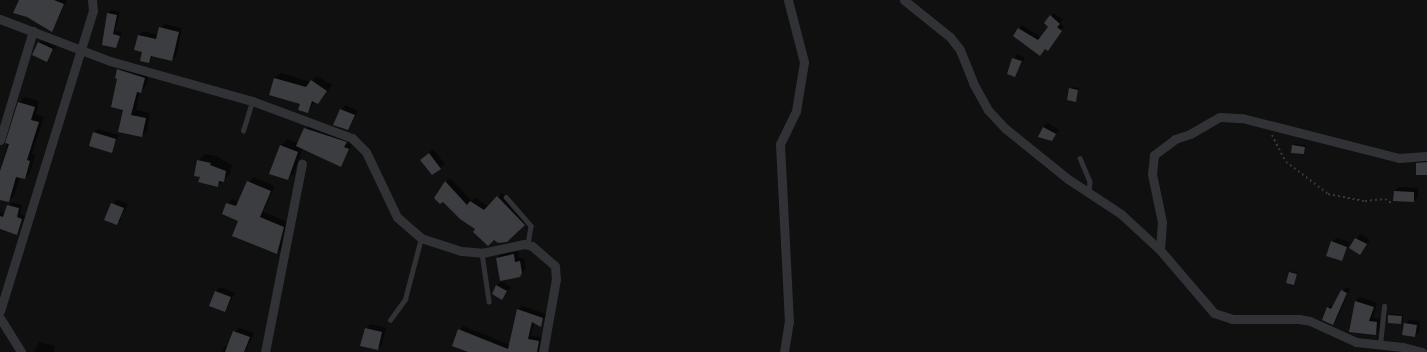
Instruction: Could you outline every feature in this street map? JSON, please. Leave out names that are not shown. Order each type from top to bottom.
[{"type":"street","points":[[0,311],[81,52],[93,11],[92,0]]},
{"type":"street","points":[[784,352],[788,340],[789,322],[780,144],[796,111],[804,62],[788,0]]},
{"type":"street","points":[[904,0],[950,37],[960,50],[982,100],[1006,129],[1032,152],[1121,214],[1160,250],[1214,313],[1224,318],[1299,318],[1310,321],[1356,342],[1422,352]]},
{"type":"street","points":[[0,19],[33,31],[81,52],[252,101],[319,124],[352,138],[361,145],[397,217],[421,238],[461,251],[482,253],[528,245],[542,252],[556,266],[556,279],[543,352]]},
{"type":"street","points":[[0,140],[33,31]]},
{"type":"street","points":[[1160,250],[1161,210],[1151,166],[1154,155],[1160,149],[1220,117],[1242,118],[1386,156],[1411,159],[1427,156]]},
{"type":"street","points":[[265,352],[302,164]]},
{"type":"street","points":[[0,318],[21,352]]},
{"type":"lane","points":[[243,131],[252,101]]},
{"type":"lane","points":[[1080,158],[1090,181],[1089,193]]},
{"type":"lane","points":[[506,197],[531,226],[528,245]]},
{"type":"lane","points":[[390,320],[405,299],[421,238]]},
{"type":"lane","points":[[482,253],[489,301]]},
{"type":"lane","points":[[1380,345],[1384,306]]},
{"type":"path","points":[[1270,126],[1275,142],[1286,162],[1328,194],[1365,201],[1385,199],[1391,202]]},
{"type":"building","points":[[19,0],[54,0],[64,4],[52,32],[27,17],[13,13]]},
{"type":"building","points":[[107,13],[117,15],[113,34],[120,36],[116,48],[102,45]]},
{"type":"building","points":[[1050,15],[1060,24],[1057,27],[1062,31],[1048,51],[1045,49],[1040,56],[1013,36],[1018,28],[1038,40],[1048,27],[1044,23]]},
{"type":"building","points":[[159,27],[179,32],[172,61],[151,56],[149,63],[140,61],[142,52],[134,50],[138,35],[156,39]]},
{"type":"building","points":[[38,42],[53,49],[47,62],[32,55]]},
{"type":"building","points":[[1012,58],[1022,61],[1015,77],[1007,74]]},
{"type":"building","points":[[117,69],[145,78],[141,93],[137,92],[131,115],[146,118],[142,137],[118,132],[123,110],[111,107],[117,79],[115,78]]},
{"type":"building","points":[[274,78],[306,87],[311,80],[327,91],[318,104],[312,101],[308,113],[298,110],[300,104],[269,95]]},
{"type":"building","points":[[1069,88],[1078,90],[1076,102],[1067,100]]},
{"type":"building","points":[[18,102],[35,107],[31,120],[39,122],[27,160],[30,161],[25,179],[16,177],[9,202],[0,200],[0,171],[9,144],[5,143]]},
{"type":"building","points":[[340,109],[355,115],[348,130],[333,125]]},
{"type":"building","points":[[1043,127],[1056,134],[1052,141],[1038,137]]},
{"type":"building","points":[[304,128],[347,142],[344,147],[349,149],[341,167],[296,146]]},
{"type":"building","points":[[93,132],[116,139],[112,153],[89,146]]},
{"type":"building","points":[[280,145],[298,152],[288,180],[269,174]]},
{"type":"building","points":[[1292,145],[1305,147],[1304,154],[1291,153]]},
{"type":"building","points":[[429,153],[441,169],[432,175],[420,160]]},
{"type":"building","points":[[197,160],[211,163],[210,165],[226,171],[224,182],[219,181],[218,187],[198,182],[200,177],[194,176]]},
{"type":"building","points":[[1427,162],[1427,175],[1416,175],[1416,163]]},
{"type":"building","points":[[247,181],[271,191],[260,217],[284,227],[277,254],[232,236],[238,221],[222,214],[226,203],[236,206]]},
{"type":"building","points":[[445,181],[467,205],[470,201],[484,210],[497,196],[525,225],[507,242],[498,243],[494,240],[488,246],[473,232],[475,229],[460,219],[443,202],[440,204],[434,198]]},
{"type":"building","points":[[1394,191],[1414,192],[1414,202],[1393,201]]},
{"type":"building","points":[[111,203],[124,208],[117,225],[104,220]]},
{"type":"building","points":[[7,205],[19,208],[17,217],[22,219],[17,235],[0,229],[0,216],[3,217]]},
{"type":"building","points":[[1355,238],[1367,244],[1360,255],[1349,248]]},
{"type":"building","points":[[1331,241],[1347,247],[1342,261],[1326,256]]},
{"type":"building","points":[[514,254],[515,262],[520,261],[522,273],[520,277],[500,281],[496,258]]},
{"type":"building","points":[[1289,272],[1297,274],[1294,285],[1286,283]]},
{"type":"building","points":[[496,285],[507,291],[502,300],[492,294]]},
{"type":"building","points":[[1341,290],[1347,293],[1333,325],[1322,320],[1327,307],[1331,309]]},
{"type":"building","points":[[215,291],[231,297],[225,312],[209,306]]},
{"type":"building","points":[[1355,301],[1374,307],[1369,321],[1377,322],[1376,335],[1349,332]]},
{"type":"building","points":[[517,309],[543,318],[541,327],[532,322],[528,339],[539,341],[537,352],[468,352],[452,346],[458,329],[508,349]]},
{"type":"building","points":[[1388,315],[1402,316],[1401,324],[1388,323]]},
{"type":"building","points":[[1404,323],[1417,325],[1415,337],[1402,335]]},
{"type":"building","points":[[365,328],[382,332],[378,350],[360,346]]},
{"type":"building","points":[[233,331],[250,337],[244,352],[225,352]]}]
